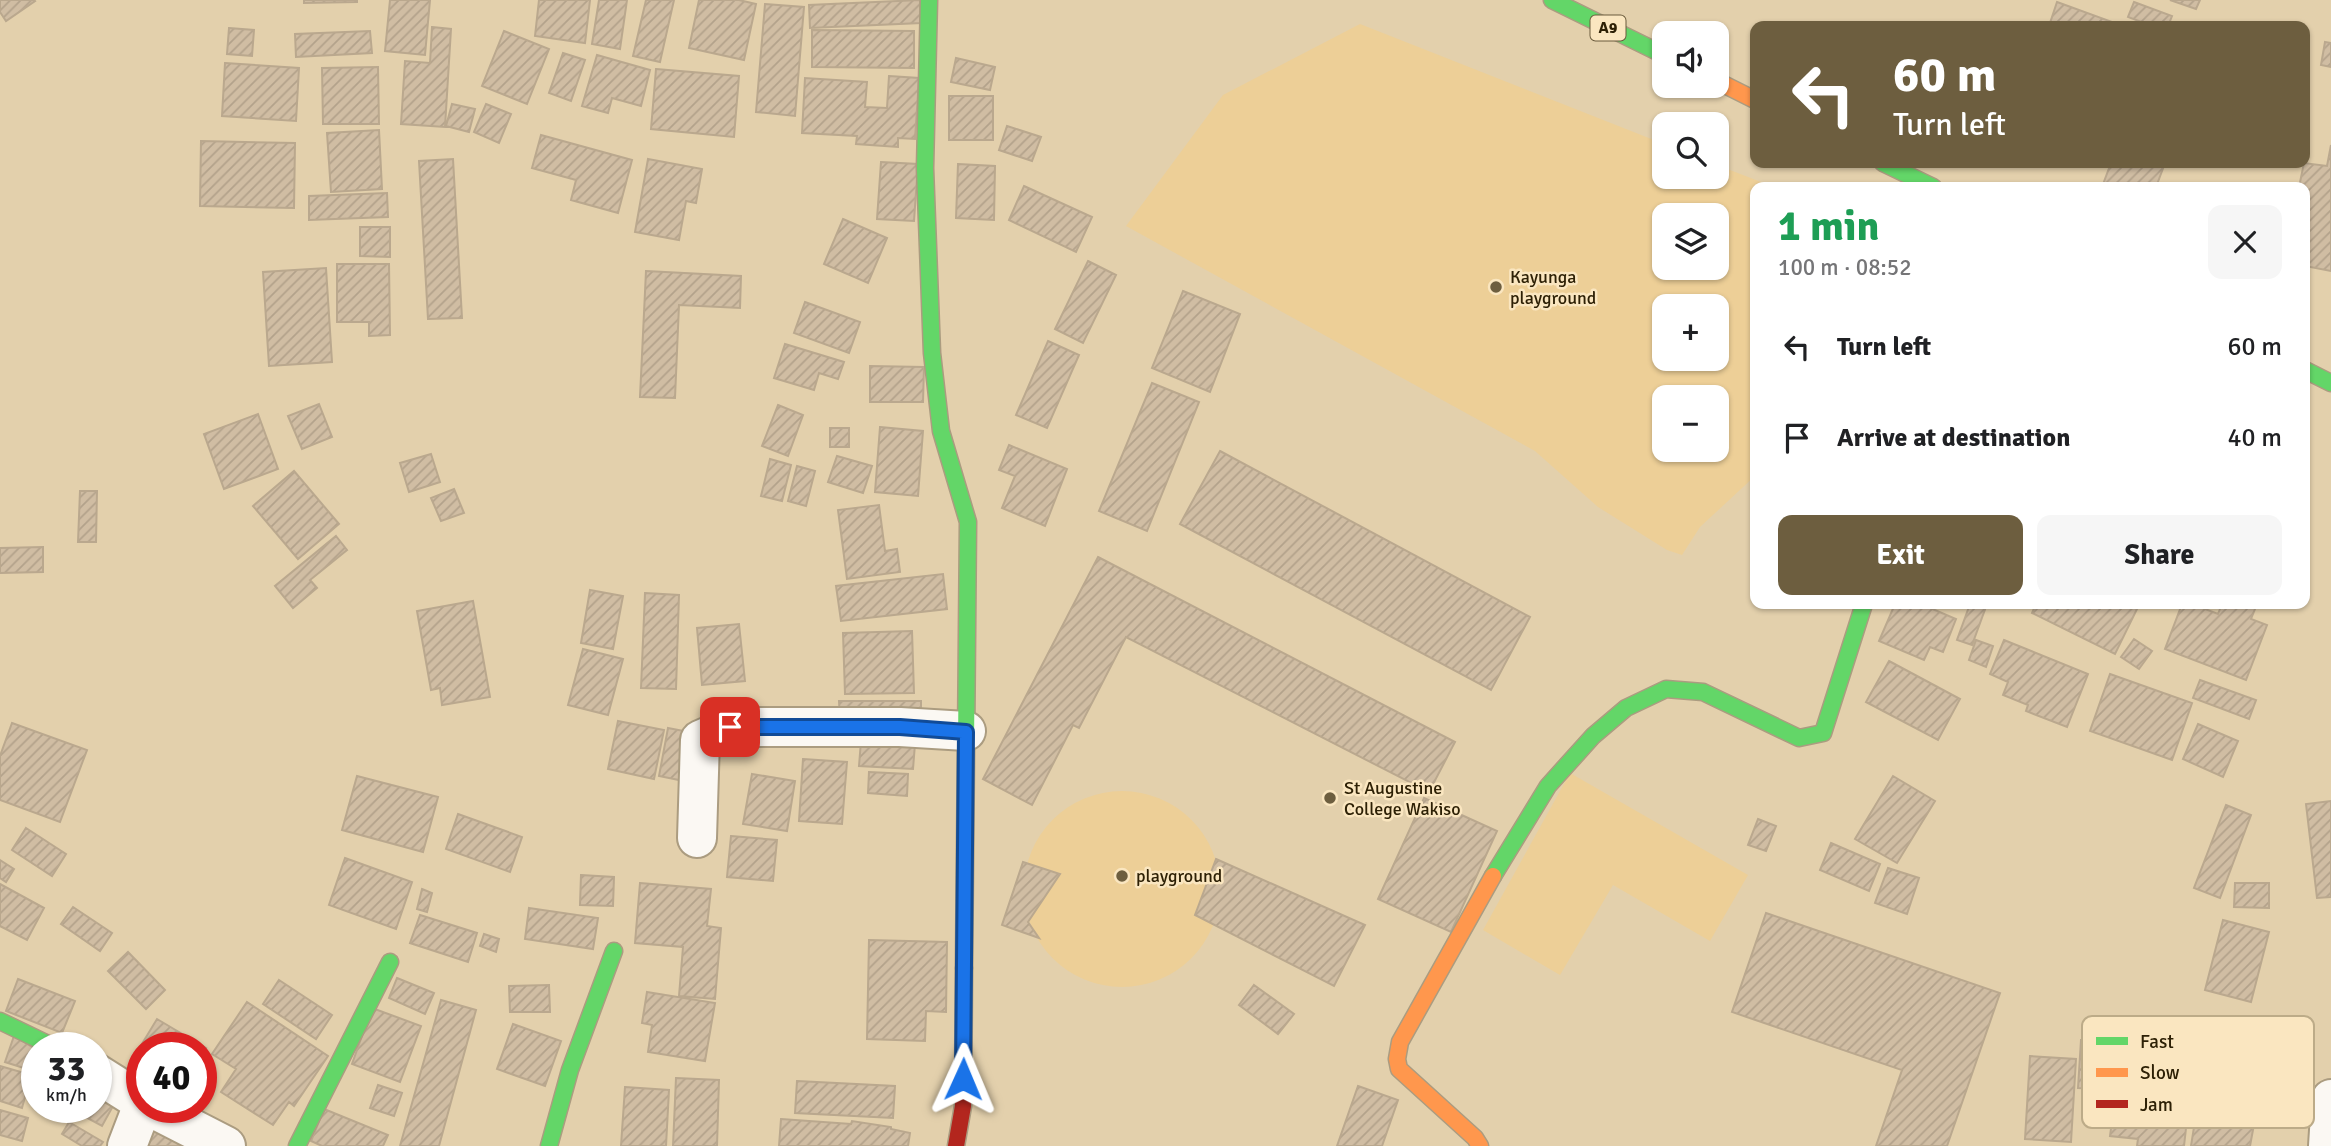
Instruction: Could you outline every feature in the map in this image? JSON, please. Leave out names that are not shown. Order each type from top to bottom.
[{"type":"street","points":[[929,0],[925,169],[932,353],[941,431],[968,522],[963,1106],[956,1146]]},
{"type":"street","name":"A9","points":[[1552,0],[1652,49]]},
{"type":"street","points":[[1729,87],[1750,98]]},
{"type":"street","points":[[1893,168],[1923,182]]},
{"type":"street","points":[[2310,372],[2331,383]]},
{"type":"street","points":[[1480,1146],[1475,1138],[1399,1069],[1397,1059],[1400,1042],[1490,881],[1548,786],[1593,736],[1626,708],[1666,688],[1703,692],[1799,738],[1823,733],[1862,609]]},
{"type":"street","points":[[697,838],[700,740],[730,727],[900,727],[966,732]]},
{"type":"street","points":[[549,1146],[570,1070],[614,951]]},
{"type":"street","points":[[297,1146],[390,962]]},
{"type":"street","points":[[0,1021],[23,1032]]},
{"type":"street","points":[[2328,1146],[2331,1100]]},
{"type":"street","points":[[127,1146],[136,1123]]},
{"type":"street","points":[[181,1123],[226,1146]]},
{"type":"shaded area","name":"Kayunga playground","points":[[1360,24],[1652,139],[1652,189],[1729,189],[1729,170],[1761,182],[1750,182],[1750,481],[1700,527],[1682,555],[1667,550],[1598,507],[1535,451],[1126,226],[1223,95]]},
{"type":"shaded area","points":[[1570,773],[1748,875],[1710,941],[1613,885],[1560,975],[1483,930]]},
{"type":"shaded area","name":"playground","points":[[1122,791],[1160,798],[1191,820],[1213,851],[1220,889],[1213,927],[1191,958],[1160,980],[1122,987],[1084,980],[1053,958],[1031,927],[1024,889],[1031,851],[1053,820],[1084,798]]},
{"type":"building","points":[[0,0],[35,1],[6,21],[0,12]]},
{"type":"building","points":[[304,0],[357,0],[357,2],[304,3]]},
{"type":"building","points":[[390,0],[430,0],[425,55],[385,51]]},
{"type":"building","points":[[539,0],[590,0],[585,43],[535,36]]},
{"type":"building","points":[[599,0],[627,0],[620,49],[592,44]]},
{"type":"building","points":[[646,0],[674,0],[660,62],[633,56]]},
{"type":"building","points":[[699,0],[739,0],[756,4],[744,60],[689,48]]},
{"type":"building","points":[[920,0],[921,23],[810,28],[809,5]]},
{"type":"building","points":[[2170,0],[2200,0],[2196,9]]},
{"type":"building","points":[[2057,2],[2109,21],[2051,21]]},
{"type":"building","points":[[2134,2],[2172,16],[2170,21],[2139,21],[2128,17]]},
{"type":"building","points":[[765,4],[804,7],[795,116],[756,112]]},
{"type":"building","points":[[432,27],[451,29],[445,127],[401,124],[405,61],[430,63]]},
{"type":"building","points":[[229,28],[254,30],[252,56],[227,54]]},
{"type":"building","points":[[812,30],[914,31],[914,68],[812,67]]},
{"type":"building","points":[[370,31],[372,53],[296,57],[295,34]]},
{"type":"building","points":[[504,31],[549,49],[527,104],[482,86]]},
{"type":"building","points":[[2325,42],[2331,43],[2331,67],[2321,65]]},
{"type":"building","points":[[563,53],[585,60],[571,101],[549,93]]},
{"type":"building","points":[[597,55],[650,70],[641,106],[612,98],[608,113],[582,106]]},
{"type":"building","points":[[956,58],[995,67],[990,90],[951,82]]},
{"type":"building","points":[[225,63],[299,68],[296,121],[222,116]]},
{"type":"building","points":[[378,67],[379,124],[323,124],[322,68]]},
{"type":"building","points":[[656,69],[739,76],[734,137],[651,129]]},
{"type":"building","points":[[889,76],[919,78],[915,139],[898,138],[898,147],[856,144],[857,136],[802,133],[805,78],[867,82],[865,107],[887,108]]},
{"type":"building","points":[[949,96],[993,96],[993,140],[949,140]]},
{"type":"building","points":[[452,104],[475,109],[469,132],[446,126]]},
{"type":"building","points":[[486,104],[511,114],[499,143],[474,132]]},
{"type":"building","points":[[1007,126],[1041,137],[1032,161],[999,150]]},
{"type":"building","points":[[379,130],[382,189],[331,192],[327,133]]},
{"type":"building","points":[[541,135],[632,160],[618,213],[571,200],[576,180],[532,168]]},
{"type":"building","points":[[201,141],[295,143],[294,208],[200,206]]},
{"type":"building","points":[[2331,145],[2331,271],[2310,267],[2310,182],[2300,182],[2303,168],[2310,168],[2310,164],[2327,166]]},
{"type":"building","points":[[453,159],[462,318],[428,319],[419,161]]},
{"type":"building","points":[[648,159],[702,169],[696,203],[686,201],[679,240],[635,232]]},
{"type":"building","points":[[881,162],[918,164],[914,221],[877,219]]},
{"type":"building","points":[[958,164],[995,166],[994,220],[956,218]]},
{"type":"building","points":[[2109,168],[2163,168],[2158,182],[2104,182]]},
{"type":"building","points":[[1024,186],[1092,217],[1076,252],[1009,220]]},
{"type":"building","points":[[387,193],[388,217],[309,220],[309,196]]},
{"type":"building","points":[[843,219],[887,238],[868,283],[824,264]]},
{"type":"building","points":[[360,227],[390,227],[390,257],[360,256]]},
{"type":"building","points":[[1088,261],[1116,275],[1083,343],[1055,329]]},
{"type":"building","points":[[337,264],[389,264],[390,335],[369,336],[369,322],[337,322]]},
{"type":"building","points":[[326,268],[332,362],[269,366],[263,272]]},
{"type":"building","points":[[646,271],[741,276],[740,308],[679,305],[675,398],[640,397]]},
{"type":"building","points":[[1183,291],[1240,314],[1210,392],[1152,368]]},
{"type":"building","points":[[805,302],[860,322],[849,353],[794,333]]},
{"type":"building","points":[[1048,341],[1079,355],[1047,428],[1016,415]]},
{"type":"building","points":[[785,344],[844,362],[838,379],[819,373],[814,390],[774,378]]},
{"type":"building","points":[[870,366],[924,367],[923,402],[870,402]]},
{"type":"building","points":[[1152,383],[1199,402],[1147,531],[1099,511]]},
{"type":"building","points":[[319,404],[332,437],[302,449],[288,416]]},
{"type":"building","points":[[778,405],[803,415],[788,456],[762,446]]},
{"type":"building","points":[[258,414],[278,469],[224,489],[204,434]]},
{"type":"building","points":[[880,427],[923,431],[918,496],[875,492]]},
{"type":"building","points":[[830,428],[849,428],[849,447],[830,447]]},
{"type":"building","points":[[1009,445],[1067,469],[1045,526],[1002,508],[1015,476],[999,470]]},
{"type":"building","points":[[1220,451],[1530,617],[1491,690],[1180,524]]},
{"type":"building","points":[[431,454],[440,482],[409,492],[400,463]]},
{"type":"building","points":[[837,456],[872,466],[863,493],[828,482]]},
{"type":"building","points":[[770,459],[791,465],[782,501],[761,496]]},
{"type":"building","points":[[797,466],[815,471],[806,506],[788,501]]},
{"type":"building","points":[[294,471],[339,524],[298,559],[253,506]]},
{"type":"building","points":[[454,489],[464,513],[441,521],[431,498]]},
{"type":"building","points":[[80,491],[97,491],[96,542],[78,542]]},
{"type":"building","points":[[879,505],[885,551],[897,549],[900,572],[847,579],[838,510]]},
{"type":"building","points":[[336,536],[347,550],[310,580],[317,588],[293,608],[275,586]]},
{"type":"building","points":[[43,547],[43,572],[0,573],[0,548]]},
{"type":"building","points":[[1098,557],[1455,742],[1429,792],[1126,637],[1079,728],[1073,725],[1032,805],[983,779]]},
{"type":"building","points":[[943,574],[947,609],[841,621],[836,586]]},
{"type":"building","points":[[590,590],[623,596],[613,649],[581,643]]},
{"type":"building","points":[[645,593],[679,595],[676,689],[641,688]]},
{"type":"building","points":[[473,601],[490,697],[442,705],[440,688],[431,690],[417,611]]},
{"type":"building","points":[[1893,609],[1933,609],[1956,619],[1943,652],[1930,647],[1924,660],[1879,641]]},
{"type":"building","points":[[1968,609],[1985,609],[1972,645],[1957,640]]},
{"type":"building","points":[[2034,609],[2137,609],[2115,654],[2032,613]]},
{"type":"building","points":[[2180,609],[2205,609],[2218,614],[2220,609],[2255,609],[2251,619],[2267,625],[2246,680],[2165,649]]},
{"type":"building","points":[[739,624],[745,681],[702,685],[697,628]]},
{"type":"building","points":[[912,631],[914,693],[845,694],[843,633]]},
{"type":"building","points":[[2134,639],[2152,651],[2139,669],[2121,657]]},
{"type":"building","points":[[1976,640],[1993,646],[1986,667],[1969,660]]},
{"type":"building","points":[[2004,640],[2088,674],[2067,727],[2026,711],[2028,705],[2003,695],[2008,682],[1990,674]]},
{"type":"building","points":[[583,649],[623,659],[608,715],[568,705]]},
{"type":"building","points":[[1889,661],[1960,699],[1938,740],[1866,702]]},
{"type":"building","points":[[2110,674],[2192,703],[2172,760],[2090,731]]},
{"type":"building","points":[[2200,680],[2256,700],[2249,719],[2193,698]]},
{"type":"building","points":[[839,701],[921,701],[921,721],[840,721]]},
{"type":"building","points":[[618,721],[664,730],[654,779],[608,769]]},
{"type":"building","points":[[12,723],[87,750],[60,822],[0,800],[0,756]]},
{"type":"building","points":[[2198,724],[2238,741],[2223,777],[2183,759]]},
{"type":"building","points":[[668,728],[689,732],[679,780],[659,776]]},
{"type":"building","points":[[861,741],[915,744],[913,769],[859,766]]},
{"type":"building","points":[[803,759],[847,762],[842,824],[799,821]]},
{"type":"building","points":[[869,772],[908,774],[907,796],[868,793]]},
{"type":"building","points":[[752,774],[795,781],[787,831],[743,824]]},
{"type":"building","points":[[357,776],[438,797],[423,852],[342,830]]},
{"type":"building","points":[[1893,776],[1935,801],[1897,863],[1855,839]]},
{"type":"building","points":[[1424,798],[1497,831],[1451,932],[1378,899]]},
{"type":"building","points":[[2331,801],[2331,897],[2317,898],[2306,804]]},
{"type":"building","points":[[2226,805],[2251,815],[2220,898],[2194,888]]},
{"type":"building","points":[[458,814],[522,837],[510,872],[446,849]]},
{"type":"building","points":[[1758,819],[1776,826],[1766,851],[1748,845]]},
{"type":"building","points":[[26,828],[66,854],[52,876],[12,850]]},
{"type":"building","points":[[731,836],[777,840],[773,881],[727,877]]},
{"type":"building","points":[[1831,843],[1880,864],[1869,891],[1820,870]]},
{"type":"building","points":[[345,858],[412,882],[396,929],[329,905]]},
{"type":"building","points":[[1216,859],[1365,925],[1334,986],[1195,915]]},
{"type":"building","points":[[0,860],[14,869],[6,882],[0,878]]},
{"type":"building","points":[[1023,862],[1060,874],[1028,922],[1039,938],[1002,925]]},
{"type":"building","points":[[1888,868],[1919,878],[1907,914],[1875,903]]},
{"type":"building","points":[[581,875],[614,877],[613,906],[580,905]]},
{"type":"building","points":[[640,883],[711,889],[707,926],[721,928],[715,999],[679,996],[683,947],[635,943]]},
{"type":"building","points":[[2235,883],[2269,883],[2269,908],[2234,907]]},
{"type":"building","points":[[0,884],[44,908],[27,940],[0,926]]},
{"type":"building","points":[[422,889],[432,893],[427,912],[417,909]]},
{"type":"building","points":[[73,907],[112,933],[100,951],[61,924]]},
{"type":"building","points":[[529,908],[598,918],[593,949],[525,939]]},
{"type":"building","points":[[1766,913],[2000,993],[1947,1146],[1876,1146],[1902,1070],[1732,1012]]},
{"type":"building","points":[[420,915],[477,933],[468,962],[410,943]]},
{"type":"building","points":[[2223,920],[2269,932],[2251,1002],[2205,990]]},
{"type":"building","points":[[484,934],[499,939],[496,952],[480,946]]},
{"type":"building","points":[[869,940],[947,942],[946,1012],[926,1011],[925,1041],[867,1039]]},
{"type":"building","points":[[128,952],[165,990],[146,1009],[108,971]]},
{"type":"building","points":[[397,978],[434,993],[425,1014],[389,998]]},
{"type":"building","points":[[18,979],[75,1001],[62,1032],[6,1011]]},
{"type":"building","points":[[279,980],[332,1015],[316,1039],[263,1004]]},
{"type":"building","points":[[549,985],[550,1012],[510,1012],[509,986]]},
{"type":"building","points":[[1254,985],[1294,1014],[1278,1034],[1239,1005]]},
{"type":"building","points":[[647,992],[715,1003],[705,1061],[648,1052],[652,1025],[642,1023]]},
{"type":"building","points":[[441,1000],[476,1010],[439,1146],[400,1146]]},
{"type":"building","points":[[247,1002],[328,1056],[294,1106],[289,1102],[273,1125],[221,1092],[236,1069],[217,1057],[217,1047]]},
{"type":"building","points":[[372,1008],[421,1026],[400,1082],[352,1064]]},
{"type":"building","points":[[157,1019],[179,1032],[149,1032]]},
{"type":"building","points":[[513,1024],[561,1041],[545,1086],[497,1069]]},
{"type":"building","points":[[14,1036],[21,1040],[21,1067],[5,1062]]},
{"type":"building","points":[[2081,1040],[2082,1088],[2078,1088]]},
{"type":"building","points":[[2030,1056],[2076,1059],[2071,1142],[2025,1139]]},
{"type":"building","points":[[0,1066],[21,1072],[21,1108],[0,1101]]},
{"type":"building","points":[[676,1078],[719,1080],[717,1146],[673,1146]]},
{"type":"building","points":[[797,1081],[895,1086],[893,1118],[795,1113]]},
{"type":"building","points":[[378,1085],[402,1093],[394,1116],[370,1108]]},
{"type":"building","points":[[1358,1086],[1398,1100],[1382,1146],[1337,1146]]},
{"type":"building","points":[[625,1087],[669,1090],[666,1146],[621,1146]]},
{"type":"building","points":[[112,1094],[118,1097],[112,1108]]},
{"type":"building","points":[[324,1109],[388,1135],[383,1146],[322,1146],[311,1141]]},
{"type":"building","points":[[0,1110],[21,1116],[21,1123],[27,1123],[22,1141],[0,1135]]},
{"type":"building","points":[[781,1119],[851,1124],[852,1121],[891,1127],[910,1133],[908,1146],[779,1146]]},
{"type":"building","points":[[71,1123],[103,1142],[100,1146],[82,1146],[62,1134]]},
{"type":"building","points":[[152,1128],[190,1146],[143,1146]]},
{"type":"building","points":[[2111,1128],[2186,1128],[2184,1146],[2137,1146],[2138,1139],[2110,1136]]},
{"type":"building","points":[[2194,1128],[2253,1128],[2250,1146],[2191,1146]]},
{"type":"traffic: fast","points":[[929,0],[925,168],[932,353],[941,431],[968,522],[964,968]]},
{"type":"traffic: fast","points":[[1552,0],[1652,49]]},
{"type":"traffic: fast","points":[[1893,168],[1923,182]]},
{"type":"traffic: fast","points":[[2310,372],[2331,383]]},
{"type":"traffic: fast","points":[[1493,876],[1548,786],[1593,736],[1626,708],[1666,689],[1703,692],[1799,738],[1823,733],[1862,609]]},
{"type":"traffic: fast","points":[[549,1146],[570,1070],[614,951]]},
{"type":"traffic: fast","points":[[297,1146],[390,962]]},
{"type":"traffic: fast","points":[[0,1021],[23,1032]]},
{"type":"traffic: slow","points":[[1729,87],[1750,98]]},
{"type":"traffic: slow","points":[[1480,1146],[1475,1138],[1399,1069],[1397,1059],[1400,1042],[1493,876]]},
{"type":"traffic: jam","points":[[956,1146],[963,1106],[964,968]]},
{"type":"place","name":"Kayunga playground","points":[[1496,287]]},
{"type":"place","name":"St Augustine College Wakiso","points":[[1330,798]]},
{"type":"place","name":"playground","points":[[1122,876]]},
{"type":"route","points":[[730,727],[900,727],[966,732],[963,1079]]}]
